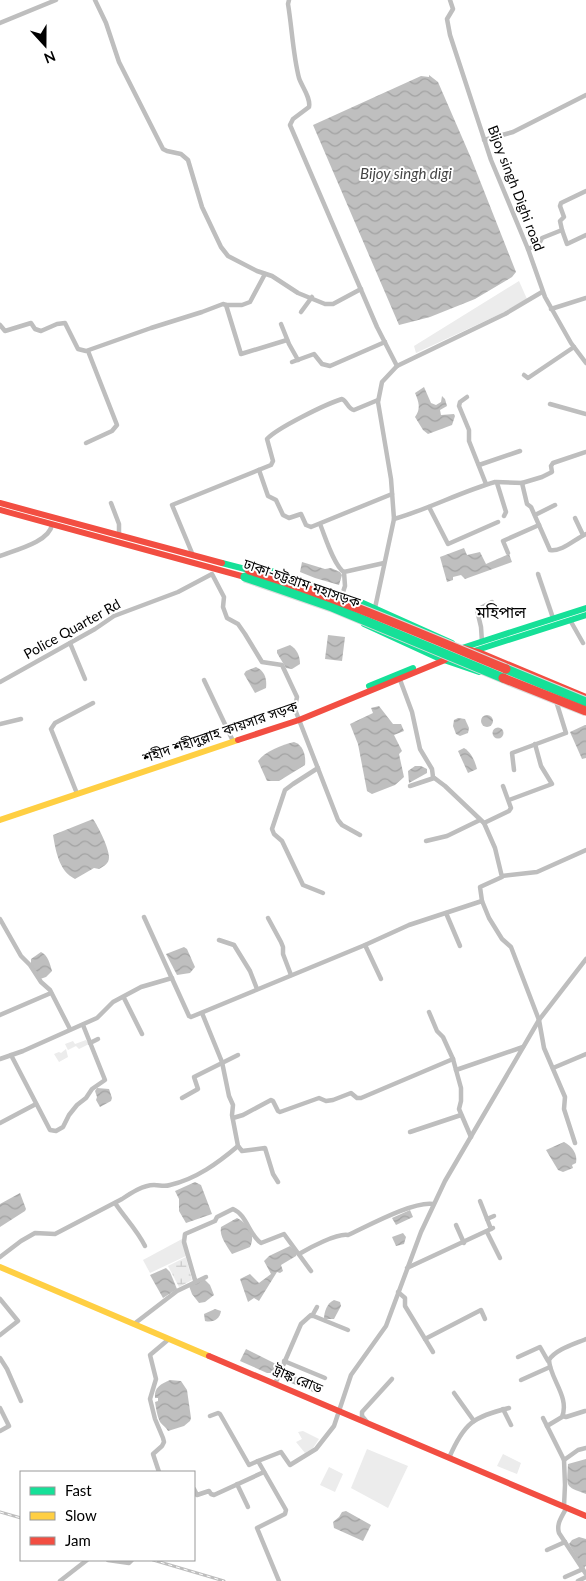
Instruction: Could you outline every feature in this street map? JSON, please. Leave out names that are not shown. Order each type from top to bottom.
[{"type":"main road","name":"ঢাকা-চট্টগ্রাম মহাসড়ক","points":[[0,503],[193,554],[372,622],[586,711]]},
{"type":"main road","name":"ঢাকা-চট্টগ্রাম মহাসড়ক","points":[[0,510],[247,574],[292,583],[586,702]]},
{"type":"main road","points":[[586,697],[481,653],[462,648],[342,595],[267,569],[247,574],[258,586],[319,606],[442,659],[586,716]]},
{"type":"main road","points":[[442,659],[474,651],[569,617],[586,608]]},
{"type":"main road","points":[[442,659],[462,648],[553,618],[586,615]]},
{"type":"main road","name":"শহীদ শহীদুল্লাহ কায়সার সড়ক","points":[[0,818],[299,719],[442,659]]},
{"type":"main road","name":"শহীদ শহীদুল্লাহ কায়সার সড়ক","points":[[0,818],[232,739],[299,719]]},
{"type":"main road","name":"ট্রাঙ্ক রোড","points":[[0,1268],[586,1516]]},
{"type":"street","points":[[0,23],[56,0]]},
{"type":"street","points":[[95,0],[106,23],[119,62],[164,149],[167,152],[181,154],[188,160],[202,207],[221,247],[228,256],[272,276],[298,293],[330,305],[361,289]]},
{"type":"street","points":[[289,0],[297,68],[310,102],[309,107],[293,119],[290,126],[361,289],[397,366]]},
{"type":"street","name":"Bijoy singh Dighi road","points":[[450,0],[453,6],[447,20],[450,35],[484,140],[528,249],[542,292],[574,347],[586,363]]},
{"type":"street","points":[[484,140],[513,132],[586,95]]},
{"type":"street","points":[[586,191],[561,203],[560,206],[564,217],[560,222],[567,244],[586,236]]},
{"type":"street","points":[[528,249],[539,244],[542,238],[562,230]]},
{"type":"street","points":[[0,325],[5,331],[31,323],[35,329],[40,331],[65,323],[78,349],[88,351],[202,312],[217,305],[242,305],[250,302],[265,274]]},
{"type":"street","points":[[375,608],[394,519],[378,400],[382,382],[397,366],[505,314],[542,292]]},
{"type":"street","points":[[301,312],[312,297]]},
{"type":"street","points":[[551,309],[586,298]]},
{"type":"street","points":[[226,305],[241,354],[287,340]]},
{"type":"street","points":[[281,324],[298,360]]},
{"type":"street","points":[[292,362],[314,354],[322,364],[330,366],[385,342]]},
{"type":"street","points":[[524,375],[528,378],[574,347]]},
{"type":"street","points":[[86,443],[112,431],[117,425],[88,351]]},
{"type":"street","points":[[467,396],[460,402],[459,406],[469,430],[469,441],[486,484]]},
{"type":"street","points":[[193,554],[172,505],[272,464],[267,439],[339,400],[344,400],[350,409],[354,410],[378,400]]},
{"type":"street","points":[[550,404],[586,414]]},
{"type":"street","points":[[479,466],[520,451]]},
{"type":"street","points":[[394,519],[486,484],[496,482],[523,483],[542,477],[552,472],[551,466],[553,463],[586,452]]},
{"type":"street","points":[[259,470],[268,495],[276,500],[283,515],[289,518],[301,514],[306,525],[314,527],[392,494]]},
{"type":"street","points":[[496,482],[506,512],[504,516]]},
{"type":"street","points":[[523,483],[522,489],[527,504],[532,508],[551,551],[572,543],[584,535],[575,518]]},
{"type":"street","points":[[110,503],[119,524],[119,534]]},
{"type":"street","points":[[535,515],[555,505]]},
{"type":"street","points":[[429,507],[448,544],[498,522]]},
{"type":"street","points":[[0,556],[41,540],[51,530],[52,524]]},
{"type":"street","points":[[320,524],[340,570],[344,572],[384,562]]},
{"type":"street","points":[[508,553],[503,541],[539,525]]},
{"type":"street","points":[[342,595],[345,586],[344,572]]},
{"type":"street","name":"Police Quarter Rd","points":[[0,682],[95,629],[114,616],[178,592],[212,574],[224,597],[223,607],[227,618],[238,624],[262,662],[265,664],[282,665],[297,697],[295,707],[299,719]]},
{"type":"street","points":[[538,574],[553,618]]},
{"type":"street","points":[[482,642],[477,610],[492,602]]},
{"type":"street","points":[[569,617],[583,643]]},
{"type":"street","points":[[70,642],[85,679]]},
{"type":"street","points":[[399,676],[412,712],[420,750],[432,769],[434,778],[445,786],[482,822],[495,848],[502,876]]},
{"type":"street","points":[[204,680],[232,739]]},
{"type":"street","points":[[76,791],[51,729],[55,723],[93,703]]},
{"type":"street","points":[[514,770],[512,752],[566,732],[558,704]]},
{"type":"street","points":[[0,724],[21,719]]},
{"type":"street","points":[[299,719],[340,823],[360,835]]},
{"type":"street","points":[[509,800],[552,784],[542,766],[534,744]]},
{"type":"street","points":[[318,768],[285,790],[272,829],[274,834],[282,841],[303,885],[322,893]]},
{"type":"street","points":[[410,786],[434,778]]},
{"type":"street","points":[[426,841],[447,836],[509,811],[511,808],[504,786]]},
{"type":"street","points":[[575,1143],[564,1109],[565,1097],[544,1048],[539,1020],[511,947],[502,939],[489,918],[482,901],[480,887],[502,876],[537,872],[586,850]]},
{"type":"street","points":[[144,917],[189,1016],[194,1016],[409,925],[482,901]]},
{"type":"street","points":[[446,914],[460,946]]},
{"type":"street","points":[[268,918],[283,947],[283,954],[291,975]]},
{"type":"street","points":[[0,919],[22,956],[47,986],[70,1029]]},
{"type":"street","points":[[219,940],[234,945],[250,971],[257,989]]},
{"type":"street","points":[[365,945],[381,979]]},
{"type":"street","points":[[210,1416],[220,1414],[249,1465],[281,1452],[289,1465],[316,1449],[334,1426],[351,1375],[386,1326],[433,1204],[539,1020],[586,959]]},
{"type":"street","points":[[0,1059],[83,1025],[100,1016],[113,1002],[124,998],[141,987],[172,978]]},
{"type":"street","points":[[0,1015],[51,993]]},
{"type":"street","points":[[124,998],[142,1034]]},
{"type":"street","points":[[428,1012],[437,1031],[443,1037],[453,1059],[461,1088],[459,1107],[471,1137]]},
{"type":"street","points":[[202,1013],[222,1062],[229,1096],[233,1105],[233,1118],[238,1146],[242,1151],[266,1148],[273,1174],[278,1182]]},
{"type":"street","points":[[11,1056],[50,1130],[56,1131],[62,1127],[69,1115],[92,1089],[105,1081],[83,1025]]},
{"type":"street","points":[[90,1043],[98,1039]]},
{"type":"street","points":[[456,1070],[523,1047]]},
{"type":"street","points":[[553,1068],[586,1054]]},
{"type":"street","points":[[182,1098],[198,1089],[193,1077],[238,1055]]},
{"type":"street","points":[[233,1118],[243,1115],[270,1100],[273,1101],[280,1112],[319,1098],[333,1100],[351,1094],[361,1098],[453,1059]]},
{"type":"street","points":[[0,1123],[36,1104]]},
{"type":"street","points":[[410,1132],[461,1115]]},
{"type":"street","points":[[0,1257],[35,1233],[55,1234],[115,1203],[132,1192],[149,1186],[170,1185],[207,1170],[238,1146]]},
{"type":"street","points":[[480,1201],[500,1258]]},
{"type":"street","points":[[115,1203],[124,1217],[135,1227],[145,1246]]},
{"type":"street","points":[[299,1254],[408,1209],[428,1203],[433,1204]]},
{"type":"street","points":[[195,1280],[184,1242],[184,1234],[215,1221],[216,1217],[233,1209],[242,1216],[258,1242],[266,1242],[284,1234],[311,1270]]},
{"type":"street","points":[[487,1219],[494,1216]]},
{"type":"street","points":[[456,1225],[464,1243]]},
{"type":"street","points":[[407,1268],[490,1230]]},
{"type":"street","points":[[134,1324],[176,1290],[206,1276]]},
{"type":"street","points":[[398,1292],[406,1298],[405,1306],[433,1352]]},
{"type":"street","points":[[0,1299],[18,1321],[0,1335]]},
{"type":"street","points":[[312,1316],[317,1307]]},
{"type":"street","points":[[424,1339],[481,1310],[485,1319]]},
{"type":"street","points":[[274,1384],[301,1324],[306,1318],[312,1316],[348,1330]]},
{"type":"street","points":[[158,1471],[154,1462],[153,1454],[164,1442],[152,1409],[151,1393],[156,1379],[150,1356],[169,1339]]},
{"type":"street","points":[[549,1365],[550,1357],[586,1339]]},
{"type":"street","points":[[518,1356],[540,1348],[563,1400],[563,1416]]},
{"type":"street","points":[[0,1358],[21,1401]]},
{"type":"street","points":[[284,1361],[325,1378]]},
{"type":"street","points":[[521,1380],[549,1365]]},
{"type":"street","points":[[368,1423],[362,1416],[362,1412],[392,1379]]},
{"type":"street","points":[[454,1393],[474,1421]]},
{"type":"street","points":[[0,1408],[9,1426],[0,1431]]},
{"type":"street","points":[[448,1458],[457,1439],[474,1421],[483,1415],[506,1408],[511,1425]]},
{"type":"street","points":[[547,1426],[563,1416],[566,1417],[585,1411]]},
{"type":"street","points":[[543,1418],[564,1460],[565,1507],[557,1528],[586,1576],[578,1581]]},
{"type":"street","points":[[564,1460],[578,1450],[586,1448]]},
{"type":"street","points":[[258,1462],[286,1510],[285,1514],[258,1528],[279,1581]]},
{"type":"street","points":[[195,1491],[197,1495],[209,1491],[214,1495],[264,1472]]},
{"type":"street","points":[[237,1484],[248,1507]]},
{"type":"street","points":[[547,1550],[565,1542]]},
{"type":"street","points":[[60,1581],[86,1561]]},
{"type":"street","points":[[115,1561],[129,1563],[131,1561]]},
{"type":"street","points":[[565,1577],[583,1569]]},
{"type":"green space","points":[[519,281],[527,299],[498,315],[416,353],[414,346]]},
{"type":"green space","points":[[86,1040],[89,1044],[79,1049],[76,1046],[68,1050],[65,1044],[73,1041],[75,1044]]},
{"type":"green space","points":[[66,1049],[68,1057],[59,1062],[54,1054],[61,1053]]},
{"type":"green space","points":[[182,1239],[186,1256],[150,1273],[143,1260]]},
{"type":"green space","points":[[186,1257],[192,1280],[179,1287],[168,1266]]},
{"type":"green space","points":[[303,1431],[319,1439],[313,1448],[305,1453],[296,1442],[302,1439],[298,1432]]},
{"type":"green space","points":[[367,1449],[408,1466],[388,1508],[351,1488]]},
{"type":"green space","points":[[503,1454],[521,1463],[517,1474],[497,1466]]},
{"type":"green space","points":[[329,1467],[343,1474],[335,1492],[320,1485]]},
{"type":"water","name":"Bijoy singh digi","points":[[429,75],[438,82],[471,158],[516,272],[512,277],[475,299],[430,317],[399,325],[313,125],[421,76],[429,77]]},
{"type":"water","points":[[424,387],[431,403],[436,405],[441,402],[442,396],[445,399],[447,406],[440,410],[441,415],[454,414],[452,425],[428,434],[423,430],[415,417],[419,405],[415,393]]},
{"type":"water","points":[[464,548],[467,555],[480,552],[486,564],[509,554],[512,562],[465,579],[461,575],[453,577],[453,580],[447,582],[440,557]]},
{"type":"water","points":[[302,562],[325,569],[331,568],[340,572],[342,575],[339,585],[300,572]]},
{"type":"water","points":[[328,635],[345,637],[342,661],[325,659]]},
{"type":"water","points":[[290,645],[296,651],[300,661],[300,664],[292,669],[286,668],[277,653],[277,650]]},
{"type":"water","points":[[256,667],[266,678],[266,688],[255,693],[244,674],[246,671]]},
{"type":"water","points":[[379,706],[393,724],[401,724],[404,731],[394,735],[402,751],[399,754],[404,777],[395,785],[372,794],[367,791],[358,744],[350,724],[373,713],[371,708]]},
{"type":"water","points":[[487,715],[493,721],[487,727],[481,721]]},
{"type":"water","points":[[458,718],[465,719],[469,728],[468,733],[460,736],[456,734],[453,726],[454,720]]},
{"type":"water","points":[[585,725],[586,758],[582,759],[570,732]]},
{"type":"water","points":[[498,727],[504,733],[498,739],[492,733]]},
{"type":"water","points":[[294,742],[302,748],[305,755],[305,765],[279,781],[267,781],[258,761],[269,751]]},
{"type":"water","points":[[464,748],[469,752],[477,769],[468,773],[458,751]]},
{"type":"water","points":[[415,766],[427,769],[427,773],[409,783],[408,771]]},
{"type":"water","points":[[93,819],[109,853],[109,859],[99,869],[94,868],[75,879],[62,866],[53,835]]},
{"type":"water","points":[[184,947],[187,949],[195,967],[190,973],[177,975],[166,954]]},
{"type":"water","points":[[41,952],[47,957],[52,971],[46,977],[40,979],[31,964],[31,959]]},
{"type":"water","points":[[97,1088],[109,1089],[112,1098],[111,1101],[100,1107],[96,1100],[95,1091]]},
{"type":"water","points":[[564,1142],[574,1151],[576,1163],[572,1165],[573,1168],[563,1172],[558,1170],[546,1150]]},
{"type":"water","points":[[195,1182],[201,1185],[212,1214],[186,1223],[179,1211],[179,1199],[175,1191]]},
{"type":"water","points":[[20,1193],[25,1211],[0,1227],[0,1204]]},
{"type":"water","points":[[410,1210],[413,1217],[396,1225],[392,1218]]},
{"type":"water","points":[[237,1218],[248,1227],[252,1235],[252,1243],[250,1247],[232,1254],[222,1237],[221,1227]]},
{"type":"water","points":[[403,1233],[406,1237],[404,1244],[396,1246],[392,1237]]},
{"type":"water","points":[[290,1246],[297,1253],[296,1256],[281,1265],[283,1271],[277,1272],[259,1301],[254,1298],[248,1302],[240,1279],[250,1274],[259,1283],[271,1274],[264,1261],[269,1256]]},
{"type":"water","points":[[166,1268],[170,1272],[177,1289],[163,1298],[150,1275]]},
{"type":"water","points":[[204,1279],[210,1285],[214,1295],[205,1302],[199,1303],[189,1286]]},
{"type":"water","points":[[334,1300],[340,1302],[341,1306],[334,1319],[324,1319],[326,1308]]},
{"type":"water","points":[[215,1309],[221,1311],[218,1318],[205,1321],[204,1314]]},
{"type":"water","points":[[246,1349],[278,1365],[274,1373],[267,1373],[240,1361]]},
{"type":"water","points":[[287,1373],[322,1387],[318,1394],[284,1380]]},
{"type":"water","points":[[170,1380],[181,1381],[187,1390],[191,1418],[184,1426],[168,1431],[159,1420],[155,1402],[158,1401],[158,1398],[155,1398],[155,1394],[159,1386]]},
{"type":"water","points":[[586,1459],[586,1494],[570,1487],[567,1477],[568,1464]]},
{"type":"water","points":[[346,1511],[371,1525],[363,1541],[334,1528],[333,1522],[342,1512]]},
{"type":"water","points":[[579,1537],[586,1539],[586,1566],[583,1568],[569,1544],[572,1540]]},
{"type":"railway","points":[[0,1512],[20,1518]]},
{"type":"railway","points":[[156,1561],[224,1581]]},
{"type":"traffic: fast","points":[[222,563],[249,570],[272,571],[294,578],[363,603],[452,643]]},
{"type":"traffic: fast","points":[[245,577],[332,607],[503,678]]},
{"type":"traffic: fast","points":[[462,648],[586,608]]},
{"type":"traffic: fast","points":[[474,651],[586,615]]},
{"type":"traffic: fast","points":[[364,624],[438,658],[479,672]]},
{"type":"traffic: fast","points":[[369,686],[413,668]]},
{"type":"traffic: fast","points":[[506,669],[586,702]]},
{"type":"traffic: slow","points":[[0,820],[238,740]]},
{"type":"traffic: slow","points":[[0,1267],[209,1356]]},
{"type":"traffic: jam","points":[[0,503],[222,563]]},
{"type":"traffic: jam","points":[[0,510],[245,577],[250,580]]},
{"type":"traffic: jam","points":[[249,570],[347,604],[506,669]]},
{"type":"traffic: jam","points":[[463,648],[481,653],[586,697]]},
{"type":"traffic: jam","points":[[238,740],[299,720],[445,660]]},
{"type":"traffic: jam","points":[[503,678],[586,711]]},
{"type":"traffic: jam","points":[[209,1356],[586,1516]]},
{"type":"district","name":"মহিপাল","points":[[501,612]]}]
